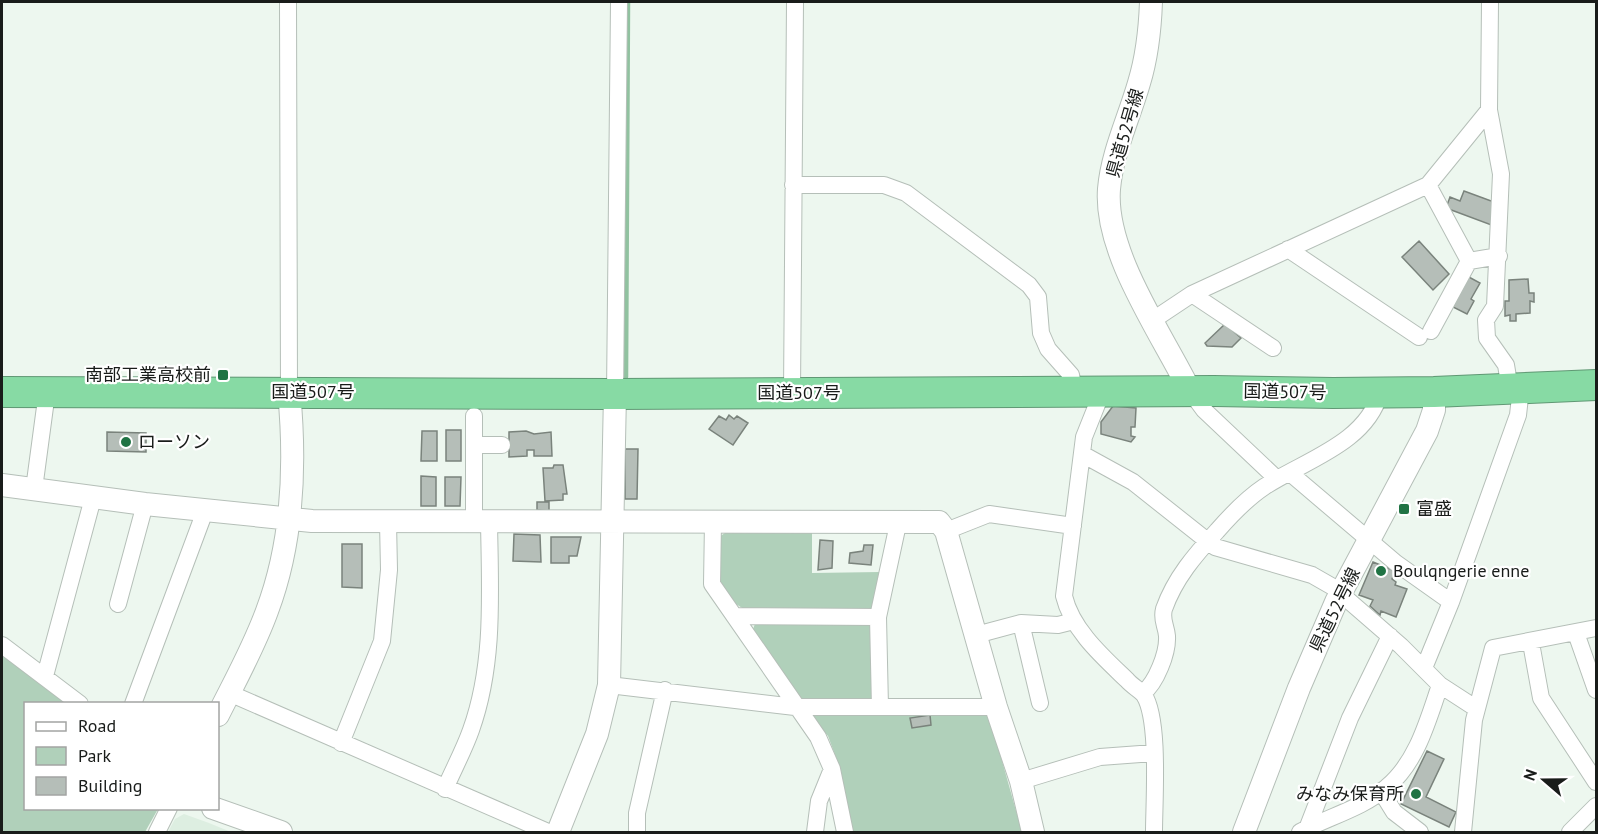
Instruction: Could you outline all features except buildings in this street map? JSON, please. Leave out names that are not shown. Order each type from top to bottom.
[{"type":"highway","name":"国道507号","points":[[2,392],[615,394],[1190,391],[1380,393],[1596,385]]},
{"type":"street","points":[[219,713],[268,609],[290,520],[288,2]]},
{"type":"street","points":[[558,832],[597,734],[609,685],[613,606],[611,522],[615,394],[619,2]]},
{"type":"street","points":[[792,393],[795,2]]},
{"type":"street","name":"県道52号線","points":[[1151,2],[1144,66],[1116,154],[1109,206],[1116,244],[1190,391]]},
{"type":"street","points":[[1424,668],[1451,602],[1518,415],[1515,389],[1506,365],[1487,338],[1486,320],[1495,306],[1501,174],[1490,110],[1490,2]]},
{"type":"street","points":[[1154,320],[1192,294],[1428,185],[1490,110]]},
{"type":"street","points":[[794,185],[884,185],[906,193],[1029,285],[1038,297],[1041,333],[1048,349],[1088,392],[1087,427],[1064,596],[1074,621],[1113,667],[1143,693],[1151,714],[1154,753],[1154,832]]},
{"type":"street","points":[[1428,185],[1469,261]]},
{"type":"street","points":[[1288,249],[1425,334],[1469,261],[1499,256]]},
{"type":"street","points":[[1192,294],[1273,348]]},
{"type":"street","points":[[1190,391],[1204,410],[1283,476],[1451,602]]},
{"type":"street","points":[[34,489],[47,392]]},
{"type":"street","name":"県道52号線","points":[[1244,832],[1299,688],[1341,593],[1426,431],[1434,410],[1434,392]]},
{"type":"street","points":[[1143,693],[1150,687],[1165,648],[1167,636],[1162,619],[1176,580],[1207,541],[1244,504],[1364,424],[1374,410],[1380,393]]},
{"type":"street","points":[[445,789],[471,730],[483,684],[490,626],[474,445],[474,416]]},
{"type":"street","points":[[474,445],[502,445]]},
{"type":"street","points":[[1082,454],[1133,482],[1207,541],[1230,552],[1312,575],[1341,593],[1390,636],[1440,685],[1477,709]]},
{"type":"street","points":[[2,485],[93,498],[290,520],[898,524],[939,522],[946,531],[996,707],[1021,780],[1033,832]]},
{"type":"street","points":[[45,676],[93,498]]},
{"type":"street","points":[[118,604],[145,504]]},
{"type":"street","points":[[134,702],[205,511]]},
{"type":"street","points":[[946,531],[989,514],[1073,526]]},
{"type":"street","points":[[341,743],[382,641],[389,570],[388,522]]},
{"type":"street","points":[[713,522],[712,584],[795,707],[818,737],[832,769],[845,832]]},
{"type":"street","points":[[880,707],[878,617],[898,524]]},
{"type":"street","points":[[734,616],[878,617]]},
{"type":"street","points":[[976,635],[1022,623],[1058,625],[1074,621]]},
{"type":"street","points":[[1022,623],[1040,703]]},
{"type":"street","points":[[1463,832],[1477,709],[1493,648],[1531,643],[1596,628]]},
{"type":"street","points":[[1576,633],[1596,690]]},
{"type":"street","points":[[1304,831],[1350,718],[1390,636]]},
{"type":"street","points":[[1531,643],[1541,699],[1596,783]]},
{"type":"street","points":[[2,645],[78,702]]},
{"type":"street","points":[[609,685],[795,707],[996,707]]},
{"type":"street","points":[[1304,831],[1381,791],[1398,775],[1420,739],[1440,685]]},
{"type":"street","points":[[637,832],[637,813],[665,690]]},
{"type":"street","points":[[229,693],[548,832]]},
{"type":"street","points":[[1021,780],[1100,757],[1154,753]]},
{"type":"street","points":[[815,832],[819,801],[832,769]]},
{"type":"street","points":[[1381,791],[1386,803],[1394,812],[1420,832]]},
{"type":"street","points":[[1570,832],[1596,806]]},
{"type":"street","points":[[157,832],[168,810]]},
{"type":"street","points":[[219,810],[281,832]]},
{"type":"shaded area","points":[[184,814],[231,832],[168,832],[175,819]]},
{"type":"green space","points":[[725,533],[812,533],[812,573],[880,572],[873,606],[868,611],[747,610],[728,597],[723,589],[719,570],[719,537]]},
{"type":"green space","points":[[756,621],[869,623],[873,626],[874,697],[870,702],[797,699],[752,632]]},
{"type":"green space","points":[[2,652],[68,702],[24,702],[24,810],[157,810],[145,832],[2,832]]},
{"type":"green space","points":[[984,713],[990,718],[1022,832],[852,832],[840,768],[828,736],[808,714]]},
{"type":"waterway","points":[[626,377],[628,2]]},
{"type":"place","name":"南部工業高校前","points":[[223,375]]},
{"type":"place","name":"ローソン","points":[[126,442]]},
{"type":"place","name":"富盛","points":[[1404,509]]},
{"type":"place","name":"Boulqngerie enne","points":[[1381,571]]},
{"type":"place","name":"みなみ保育所","points":[[1416,794]]}]
